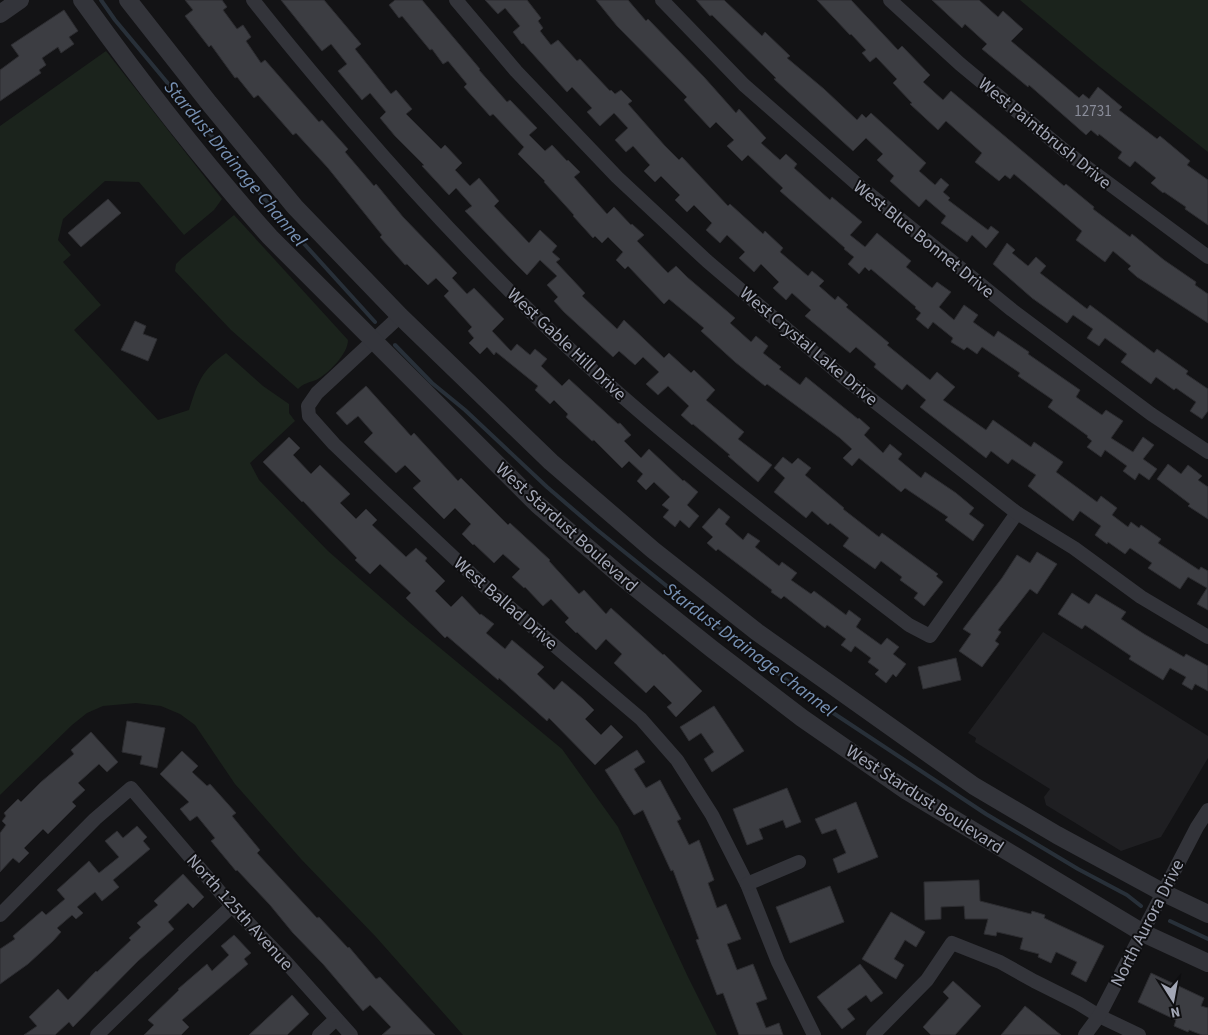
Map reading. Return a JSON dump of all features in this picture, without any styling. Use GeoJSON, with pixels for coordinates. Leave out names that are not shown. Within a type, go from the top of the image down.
{"type":"FeatureCollection","features":[{"type":"Feature","properties":{"kind":"street"},"geometry":{"type":"LineString","coordinates":[[0,14],[20,0]]}},
{"type":"Feature","properties":{"kind":"street","name":"West Stardust Boulevard"},"geometry":{"type":"LineString","coordinates":[[82,0],[134,71],[238,201],[270,237],[538,505],[712,649],[802,718],[907,791],[1062,885],[1145,927],[1208,963]]}},
{"type":"Feature","properties":{"kind":"street"},"geometry":{"type":"LineString","coordinates":[[128,0],[209,103],[295,207],[400,316],[551,462],[653,550],[757,632],[974,786],[1161,897],[1208,914]]}},
{"type":"Feature","properties":{"kind":"street","name":"West Gable Hill Drive"},"geometry":{"type":"LineString","coordinates":[[253,0],[286,42],[395,170],[524,306],[616,391],[681,447],[909,625],[930,636],[1017,513]]}},
{"type":"Feature","properties":{"kind":"street","name":"West Crystal Lake Drive"},"geometry":{"type":"LineString","coordinates":[[456,0],[516,71],[610,170],[707,261],[843,377],[1017,513],[1074,548],[1141,596],[1208,637]]}},
{"type":"Feature","properties":{"kind":"street","name":"West Blue Bonnet Drive"},"geometry":{"type":"LineString","coordinates":[[662,0],[744,85],[857,184],[1012,310],[1151,414],[1208,452]]}},
{"type":"Feature","properties":{"kind":"street","name":"West Paintbrush Drive"},"geometry":{"type":"LineString","coordinates":[[890,0],[960,64],[1066,151],[1208,257]]}},
{"type":"Feature","properties":{"kind":"street","name":"West Ballad Drive"},"geometry":{"type":"LineString","coordinates":[[400,316],[317,393],[308,406],[310,416],[334,444],[481,583],[641,719],[677,760],[712,815],[747,884],[778,962],[814,1035]]}},
{"type":"Feature","properties":{"kind":"street","name":"North 125th Avenue"},"geometry":{"type":"LineString","coordinates":[[0,915],[95,819],[131,788],[232,906],[284,960],[351,1035]]}},
{"type":"Feature","properties":{"kind":"street","name":"North Aurora Drive"},"geometry":{"type":"LineString","coordinates":[[1085,1035],[1099,1016],[1197,827],[1208,810]]}},
{"type":"Feature","properties":{"kind":"street"},"geometry":{"type":"LineString","coordinates":[[747,884],[799,862]]}},
{"type":"Feature","properties":{"kind":"street"},"geometry":{"type":"LineString","coordinates":[[97,1035],[232,906]]}},
{"type":"Feature","properties":{"kind":"street"},"geometry":{"type":"LineString","coordinates":[[873,1035],[927,980],[952,943],[1000,962],[1078,1002],[1099,1016],[1139,1035]]}},
{"type":"Feature","properties":{"kind":"street"},"geometry":{"type":"LineString","coordinates":[[319,1035],[336,1019]]}},
{"type":"Feature","properties":{"kind":"shaded area"},"geometry":{"type":"Polygon","coordinates":[[[1020,0],[1208,0],[1208,152],[1099,66],[1020,0]]]}},
{"type":"Feature","properties":{"kind":"shaded area"},"geometry":{"type":"Polygon","coordinates":[[[106,51],[222,199],[214,210],[184,235],[139,182],[105,181],[63,219],[58,240],[71,255],[63,262],[101,305],[74,330],[158,420],[189,410],[202,378],[211,366],[226,353],[263,386],[289,404],[289,413],[295,421],[250,463],[259,480],[328,551],[410,623],[562,749],[618,827],[717,1035],[463,1035],[376,937],[301,859],[235,784],[195,725],[180,714],[161,706],[136,703],[103,706],[87,713],[72,725],[0,795],[0,126],[106,51]]]}},
{"type":"Feature","properties":{"kind":"shaded area"},"geometry":{"type":"Polygon","coordinates":[[[234,215],[348,340],[345,351],[331,368],[321,377],[304,384],[298,389],[231,330],[175,271],[176,264],[182,258],[234,215]]]}},
{"type":"Feature","properties":{"kind":"shaded area"},"geometry":{"type":"Polygon","coordinates":[[[1043,632],[1208,736],[1208,758],[1161,837],[1121,851],[1046,805],[1044,797],[1050,789],[975,742],[976,738],[968,733],[1043,632]]]}},
{"type":"Feature","properties":{"kind":"building"},"geometry":{"type":"Polygon","coordinates":[[[185,0],[222,0],[227,7],[223,10],[237,29],[243,25],[251,37],[246,41],[261,63],[265,60],[319,122],[322,120],[348,149],[345,152],[374,186],[376,184],[403,217],[457,273],[452,278],[467,294],[474,288],[504,319],[492,331],[511,351],[517,344],[530,355],[535,349],[547,359],[541,366],[562,386],[569,379],[618,424],[620,423],[631,435],[624,441],[641,458],[649,449],[683,481],[698,492],[687,505],[699,516],[689,528],[680,520],[675,527],[663,517],[669,510],[662,505],[670,497],[654,482],[646,490],[637,481],[643,474],[629,461],[622,468],[594,440],[592,441],[566,417],[568,414],[554,400],[550,404],[535,390],[538,386],[496,352],[494,355],[487,347],[480,354],[469,343],[474,338],[468,331],[472,327],[444,296],[449,291],[436,278],[428,285],[407,264],[405,265],[380,237],[382,235],[328,168],[296,133],[293,135],[258,95],[254,98],[237,77],[235,78],[211,45],[209,47],[185,16],[193,10],[185,0]]]}},
{"type":"Feature","properties":{"kind":"building"},"geometry":{"type":"Polygon","coordinates":[[[281,0],[324,0],[361,44],[355,49],[391,94],[396,90],[412,109],[406,114],[441,149],[445,145],[462,163],[455,170],[470,186],[479,178],[499,201],[494,206],[529,243],[540,230],[557,246],[552,252],[560,259],[556,262],[585,293],[582,296],[617,329],[624,320],[664,358],[669,353],[691,373],[694,370],[715,390],[706,400],[744,432],[738,439],[772,465],[758,482],[728,456],[730,455],[681,415],[689,406],[668,386],[658,395],[646,384],[659,372],[643,357],[635,365],[619,351],[613,357],[564,312],[554,301],[558,297],[547,285],[557,276],[540,260],[527,275],[512,260],[465,211],[472,206],[456,188],[449,195],[422,166],[424,165],[395,136],[380,118],[386,112],[370,93],[362,100],[338,71],[347,64],[331,44],[322,51],[281,0]]]}},
{"type":"Feature","properties":{"kind":"building"},"geometry":{"type":"Polygon","coordinates":[[[395,0],[422,0],[507,102],[510,100],[537,128],[529,135],[545,151],[552,145],[580,172],[574,177],[607,214],[614,207],[631,225],[644,235],[637,241],[668,273],[676,266],[735,318],[730,323],[751,342],[756,336],[768,346],[763,353],[781,367],[779,369],[800,385],[806,377],[859,418],[870,428],[864,435],[883,453],[890,444],[902,454],[898,459],[921,478],[925,472],[974,508],[969,514],[984,525],[973,541],[945,520],[948,517],[905,488],[901,492],[859,458],[852,466],[843,458],[852,449],[840,438],[767,384],[765,386],[701,331],[704,328],[669,299],[664,304],[628,266],[625,269],[616,260],[623,252],[608,237],[602,243],[595,236],[593,238],[573,216],[545,181],[518,154],[524,147],[493,114],[490,116],[464,87],[467,84],[448,61],[443,64],[402,16],[399,18],[389,5],[395,0]]]}},
{"type":"Feature","properties":{"kind":"building"},"geometry":{"type":"Polygon","coordinates":[[[485,0],[527,0],[541,18],[538,21],[543,28],[540,31],[551,45],[558,40],[577,61],[580,59],[610,91],[615,94],[621,90],[632,101],[628,104],[665,146],[679,160],[682,157],[728,206],[730,204],[763,234],[765,231],[783,248],[780,252],[808,276],[812,271],[824,281],[819,286],[835,300],[838,296],[848,305],[846,307],[889,343],[887,345],[930,380],[937,372],[955,387],[943,400],[986,430],[993,420],[1031,447],[1034,442],[1063,462],[1056,472],[1097,502],[1101,496],[1117,508],[1112,515],[1128,527],[1131,522],[1139,528],[1141,525],[1161,539],[1158,543],[1199,570],[1201,567],[1208,571],[1208,610],[1197,604],[1207,588],[1188,577],[1180,589],[1148,568],[1152,563],[1130,548],[1125,554],[1095,535],[1101,526],[1080,511],[1073,521],[1028,486],[1036,475],[1012,459],[1008,464],[991,451],[986,458],[920,407],[926,400],[907,384],[902,390],[874,367],[876,364],[856,347],[850,353],[805,316],[811,310],[792,293],[786,300],[773,288],[779,282],[761,264],[754,272],[739,258],[745,252],[727,235],[720,243],[706,230],[712,223],[694,205],[687,212],[675,200],[680,195],[661,176],[655,182],[644,171],[650,165],[633,146],[626,152],[615,140],[628,128],[614,113],[600,126],[587,112],[592,108],[572,87],[567,92],[522,44],[513,32],[520,26],[505,8],[498,14],[485,0]]]}},
{"type":"Feature","properties":{"kind":"building"},"geometry":{"type":"Polygon","coordinates":[[[596,0],[628,0],[646,21],[648,19],[704,77],[736,113],[739,109],[766,138],[761,143],[780,160],[786,154],[797,164],[794,168],[830,200],[832,197],[862,222],[850,235],[865,247],[877,233],[911,261],[906,267],[932,288],[937,282],[951,292],[939,307],[954,320],[964,305],[978,315],[973,322],[994,337],[998,331],[1029,352],[1028,354],[1080,390],[1076,397],[1102,415],[1106,410],[1123,421],[1111,438],[1133,452],[1143,437],[1154,445],[1143,459],[1157,469],[1149,480],[1139,473],[1135,480],[1123,471],[1127,466],[1105,450],[1101,457],[1087,447],[1092,441],[1088,436],[1048,407],[1053,400],[1018,376],[1020,373],[982,347],[977,354],[967,347],[964,350],[951,342],[953,338],[933,322],[928,329],[916,319],[921,313],[916,307],[871,269],[869,271],[865,267],[859,274],[848,264],[854,257],[780,191],[783,188],[748,155],[742,161],[727,146],[734,140],[716,122],[710,128],[684,100],[687,97],[617,26],[596,0]]]}},
{"type":"Feature","properties":{"kind":"building"},"geometry":{"type":"Polygon","coordinates":[[[696,0],[724,0],[762,36],[765,32],[790,56],[787,58],[857,120],[862,114],[866,118],[871,113],[926,163],[919,171],[935,185],[941,178],[949,185],[943,192],[950,198],[948,200],[988,230],[991,226],[999,232],[986,248],[972,235],[967,242],[941,223],[946,216],[926,199],[919,207],[890,181],[894,176],[877,160],[883,154],[866,138],[853,151],[774,79],[776,78],[712,15],[710,16],[696,0]]]}},
{"type":"Feature","properties":{"kind":"building"},"geometry":{"type":"Polygon","coordinates":[[[817,0],[851,0],[898,50],[902,46],[930,75],[923,82],[943,100],[951,91],[1064,186],[1066,184],[1094,207],[1093,209],[1130,237],[1132,234],[1164,260],[1196,282],[1195,285],[1208,294],[1208,323],[1137,277],[1128,269],[1131,266],[1113,251],[1105,262],[1076,240],[1082,231],[1014,174],[1010,179],[1005,175],[999,181],[975,162],[982,153],[946,121],[938,130],[910,104],[912,103],[893,83],[897,79],[876,57],[870,62],[862,53],[866,50],[817,0]]]}},
{"type":"Feature","properties":{"kind":"building"},"geometry":{"type":"Polygon","coordinates":[[[932,0],[979,0],[998,17],[1003,11],[1023,29],[1011,41],[1079,98],[1083,94],[1089,99],[1098,87],[1122,107],[1119,110],[1157,139],[1160,136],[1190,161],[1187,165],[1208,180],[1208,225],[1151,183],[1156,178],[1135,161],[1130,167],[1118,158],[1122,152],[1099,134],[1098,136],[1091,130],[1086,135],[1029,85],[1028,87],[982,49],[987,44],[965,24],[962,28],[932,0]]]}},
{"type":"Feature","properties":{"kind":"building"},"geometry":{"type":"Polygon","coordinates":[[[64,10],[78,31],[69,37],[74,44],[61,53],[58,47],[42,58],[46,65],[39,70],[41,73],[0,101],[0,70],[19,56],[11,45],[64,10]]]}},
{"type":"Feature","properties":{"kind":"building"},"geometry":{"type":"Polygon","coordinates":[[[108,199],[121,213],[81,247],[68,233],[108,199]]]}},
{"type":"Feature","properties":{"kind":"building"},"geometry":{"type":"Polygon","coordinates":[[[1007,243],[1015,250],[1012,253],[1028,266],[1036,257],[1046,266],[1040,273],[1087,309],[1090,305],[1154,353],[1157,349],[1188,371],[1186,374],[1208,389],[1208,411],[1202,419],[1190,411],[1196,402],[1156,377],[1151,384],[1121,362],[1127,354],[1105,338],[1099,346],[1087,338],[1093,329],[1073,315],[1067,323],[1032,298],[993,264],[1007,243]]]}},
{"type":"Feature","properties":{"kind":"building"},"geometry":{"type":"Polygon","coordinates":[[[135,321],[146,326],[143,334],[157,339],[148,361],[121,350],[135,321]]]}},
{"type":"Feature","properties":{"kind":"building"},"geometry":{"type":"Polygon","coordinates":[[[366,386],[411,436],[414,433],[458,481],[461,478],[508,525],[510,523],[550,560],[579,594],[584,590],[606,614],[611,608],[664,654],[702,691],[676,717],[667,707],[672,703],[654,685],[646,693],[614,663],[622,654],[606,639],[596,650],[565,622],[569,618],[551,599],[543,606],[525,587],[512,577],[520,569],[503,554],[494,563],[473,545],[462,534],[471,524],[455,508],[444,519],[413,488],[421,481],[405,465],[396,473],[364,442],[373,433],[358,416],[347,425],[336,413],[366,386]]]}},
{"type":"Feature","properties":{"kind":"building"},"geometry":{"type":"Polygon","coordinates":[[[289,437],[300,448],[293,455],[311,474],[320,465],[350,494],[340,503],[356,519],[366,509],[377,520],[372,525],[406,557],[416,548],[427,558],[425,561],[445,581],[435,591],[451,607],[462,596],[480,615],[494,624],[486,633],[505,649],[512,640],[544,667],[537,674],[554,690],[562,681],[594,710],[585,719],[601,735],[611,725],[623,737],[595,765],[549,718],[547,721],[499,678],[498,680],[447,636],[445,638],[406,598],[411,593],[380,564],[370,574],[355,560],[357,558],[303,501],[263,462],[289,437]]]}},
{"type":"Feature","properties":{"kind":"building"},"geometry":{"type":"Polygon","coordinates":[[[783,457],[792,464],[798,458],[811,468],[805,475],[843,509],[879,537],[882,533],[938,574],[936,576],[943,582],[924,606],[914,598],[918,593],[900,580],[902,577],[881,561],[875,569],[843,546],[849,538],[830,523],[828,525],[812,511],[806,518],[774,492],[785,478],[774,468],[783,457]]]}},
{"type":"Feature","properties":{"kind":"building"},"geometry":{"type":"Polygon","coordinates":[[[1168,464],[1181,474],[1188,465],[1202,476],[1198,480],[1208,487],[1208,519],[1188,506],[1190,504],[1157,479],[1168,464]]]}},
{"type":"Feature","properties":{"kind":"building"},"geometry":{"type":"Polygon","coordinates":[[[719,508],[730,517],[725,524],[743,540],[748,533],[760,541],[755,547],[779,566],[782,562],[797,573],[791,580],[811,594],[814,591],[846,615],[849,610],[861,619],[856,627],[881,645],[887,638],[899,647],[893,654],[906,664],[896,677],[893,674],[886,683],[875,674],[879,670],[868,662],[871,658],[855,646],[851,652],[841,645],[846,639],[827,625],[825,628],[784,596],[781,599],[718,549],[716,551],[707,543],[713,537],[702,527],[719,508]]]}},
{"type":"Feature","properties":{"kind":"building"},"geometry":{"type":"Polygon","coordinates":[[[1037,552],[1057,564],[1037,594],[1030,589],[998,630],[1001,632],[995,641],[999,644],[982,667],[959,651],[971,634],[963,629],[1017,555],[1030,563],[1037,552]]]}},
{"type":"Feature","properties":{"kind":"building"},"geometry":{"type":"Polygon","coordinates":[[[1072,593],[1089,604],[1096,594],[1126,612],[1121,619],[1144,634],[1184,657],[1186,654],[1208,666],[1208,691],[1195,684],[1192,690],[1182,684],[1186,677],[1170,668],[1163,680],[1129,659],[1131,656],[1085,625],[1082,629],[1058,614],[1072,593]]]}},
{"type":"Feature","properties":{"kind":"building"},"geometry":{"type":"Polygon","coordinates":[[[956,658],[961,680],[923,689],[918,667],[956,658]]]}},
{"type":"Feature","properties":{"kind":"building"},"geometry":{"type":"Polygon","coordinates":[[[714,706],[744,751],[712,772],[704,759],[714,752],[701,733],[689,741],[680,727],[714,706]]]}},
{"type":"Feature","properties":{"kind":"building"},"geometry":{"type":"Polygon","coordinates":[[[127,721],[165,728],[157,768],[140,764],[142,756],[122,752],[127,721]]]}},
{"type":"Feature","properties":{"kind":"building"},"geometry":{"type":"Polygon","coordinates":[[[91,732],[118,762],[107,772],[99,764],[78,783],[85,790],[72,802],[76,806],[48,834],[43,829],[24,848],[29,853],[19,863],[13,858],[0,872],[0,833],[6,825],[2,821],[6,816],[4,813],[18,799],[21,802],[74,754],[71,750],[91,732]]]}},
{"type":"Feature","properties":{"kind":"building"},"geometry":{"type":"Polygon","coordinates":[[[637,750],[645,762],[634,769],[646,788],[660,780],[681,819],[677,821],[689,845],[699,840],[714,880],[708,883],[717,908],[726,904],[741,939],[727,944],[737,970],[753,964],[767,999],[756,1003],[766,1028],[779,1023],[783,1035],[739,1035],[723,993],[717,995],[696,940],[699,939],[673,870],[671,871],[643,810],[634,815],[605,770],[637,750]]]}},
{"type":"Feature","properties":{"kind":"building"},"geometry":{"type":"Polygon","coordinates":[[[182,751],[198,766],[192,772],[207,786],[210,784],[236,813],[232,816],[260,850],[257,853],[317,918],[319,917],[349,947],[376,979],[380,977],[435,1035],[382,1035],[391,1027],[370,1005],[363,1011],[270,905],[236,871],[211,841],[215,838],[197,816],[190,821],[180,809],[189,802],[160,774],[182,751]]]}},
{"type":"Feature","properties":{"kind":"building"},"geometry":{"type":"Polygon","coordinates":[[[787,788],[801,822],[786,828],[783,820],[759,829],[763,839],[747,845],[733,809],[787,788]]]}},
{"type":"Feature","properties":{"kind":"building"},"geometry":{"type":"Polygon","coordinates":[[[856,802],[878,857],[838,873],[833,859],[846,853],[836,829],[822,834],[815,819],[856,802]]]}},
{"type":"Feature","properties":{"kind":"building"},"geometry":{"type":"Polygon","coordinates":[[[137,826],[147,837],[143,841],[150,849],[113,880],[119,887],[102,901],[95,892],[77,907],[83,913],[76,919],[72,915],[57,928],[61,932],[53,941],[28,964],[0,984],[0,949],[15,939],[13,936],[42,911],[46,915],[65,899],[57,890],[89,861],[99,873],[119,857],[105,841],[117,831],[123,838],[137,826]]]}},
{"type":"Feature","properties":{"kind":"building"},"geometry":{"type":"Polygon","coordinates":[[[183,874],[204,897],[193,908],[188,903],[168,922],[174,929],[138,961],[73,1027],[69,1022],[55,1035],[24,1035],[37,1026],[29,1017],[58,989],[68,1000],[96,971],[131,940],[129,938],[141,927],[137,923],[158,905],[154,901],[183,874]]]}},
{"type":"Feature","properties":{"kind":"building"},"geometry":{"type":"Polygon","coordinates":[[[979,880],[980,901],[1031,914],[1032,911],[1045,915],[1044,918],[1104,946],[1086,982],[1071,974],[1077,962],[1056,952],[1051,963],[1038,957],[1039,954],[1020,949],[1023,938],[997,932],[996,936],[984,934],[988,919],[965,919],[964,906],[941,907],[941,919],[925,920],[924,882],[979,880]]]}},
{"type":"Feature","properties":{"kind":"building"},"geometry":{"type":"Polygon","coordinates":[[[830,886],[844,922],[790,943],[776,907],[830,886]]]}},
{"type":"Feature","properties":{"kind":"building"},"geometry":{"type":"Polygon","coordinates":[[[891,912],[925,932],[916,947],[905,940],[894,959],[904,965],[896,979],[862,959],[891,912]]]}},
{"type":"Feature","properties":{"kind":"building"},"geometry":{"type":"Polygon","coordinates":[[[234,935],[251,953],[244,959],[248,964],[182,1020],[189,1027],[181,1035],[144,1035],[154,1025],[148,1020],[178,989],[207,964],[212,971],[229,955],[221,946],[234,935]]]}},
{"type":"Feature","properties":{"kind":"building"},"geometry":{"type":"Polygon","coordinates":[[[860,964],[883,993],[871,1002],[866,995],[847,1009],[855,1019],[842,1029],[817,997],[860,964]]]}},
{"type":"Feature","properties":{"kind":"building"},"geometry":{"type":"Polygon","coordinates":[[[1151,973],[1204,998],[1201,1006],[1208,1008],[1208,1035],[1202,1035],[1189,1030],[1188,1032],[1174,1026],[1176,1020],[1138,1002],[1151,973]]]}},
{"type":"Feature","properties":{"kind":"building"},"geometry":{"type":"Polygon","coordinates":[[[953,981],[981,1006],[955,1035],[931,1035],[923,1027],[949,998],[943,992],[953,981]]]}},
{"type":"Feature","properties":{"kind":"building"},"geometry":{"type":"Polygon","coordinates":[[[292,995],[309,1014],[287,1035],[249,1035],[292,995]]]}},
{"type":"Feature","properties":{"kind":"building"},"geometry":{"type":"Polygon","coordinates":[[[1025,1006],[1061,1035],[1001,1035],[1025,1006]]]}},
{"type":"Feature","properties":{"kind":"waterway","name":"Stardust Drainage Channel"},"geometry":{"type":"LineString","coordinates":[[101,0],[115,20],[277,214],[375,322]]}},
{"type":"Feature","properties":{"kind":"waterway","name":"Stardust Drainage Channel"},"geometry":{"type":"LineString","coordinates":[[395,345],[432,383],[465,410],[547,487],[596,529],[806,695],[986,814],[1078,869],[1127,895],[1141,906]]}},
{"type":"Feature","properties":{"kind":"waterway","name":"Stardust Drainage Channel"},"geometry":{"type":"LineString","coordinates":[[1170,921],[1208,939]]}}]}
